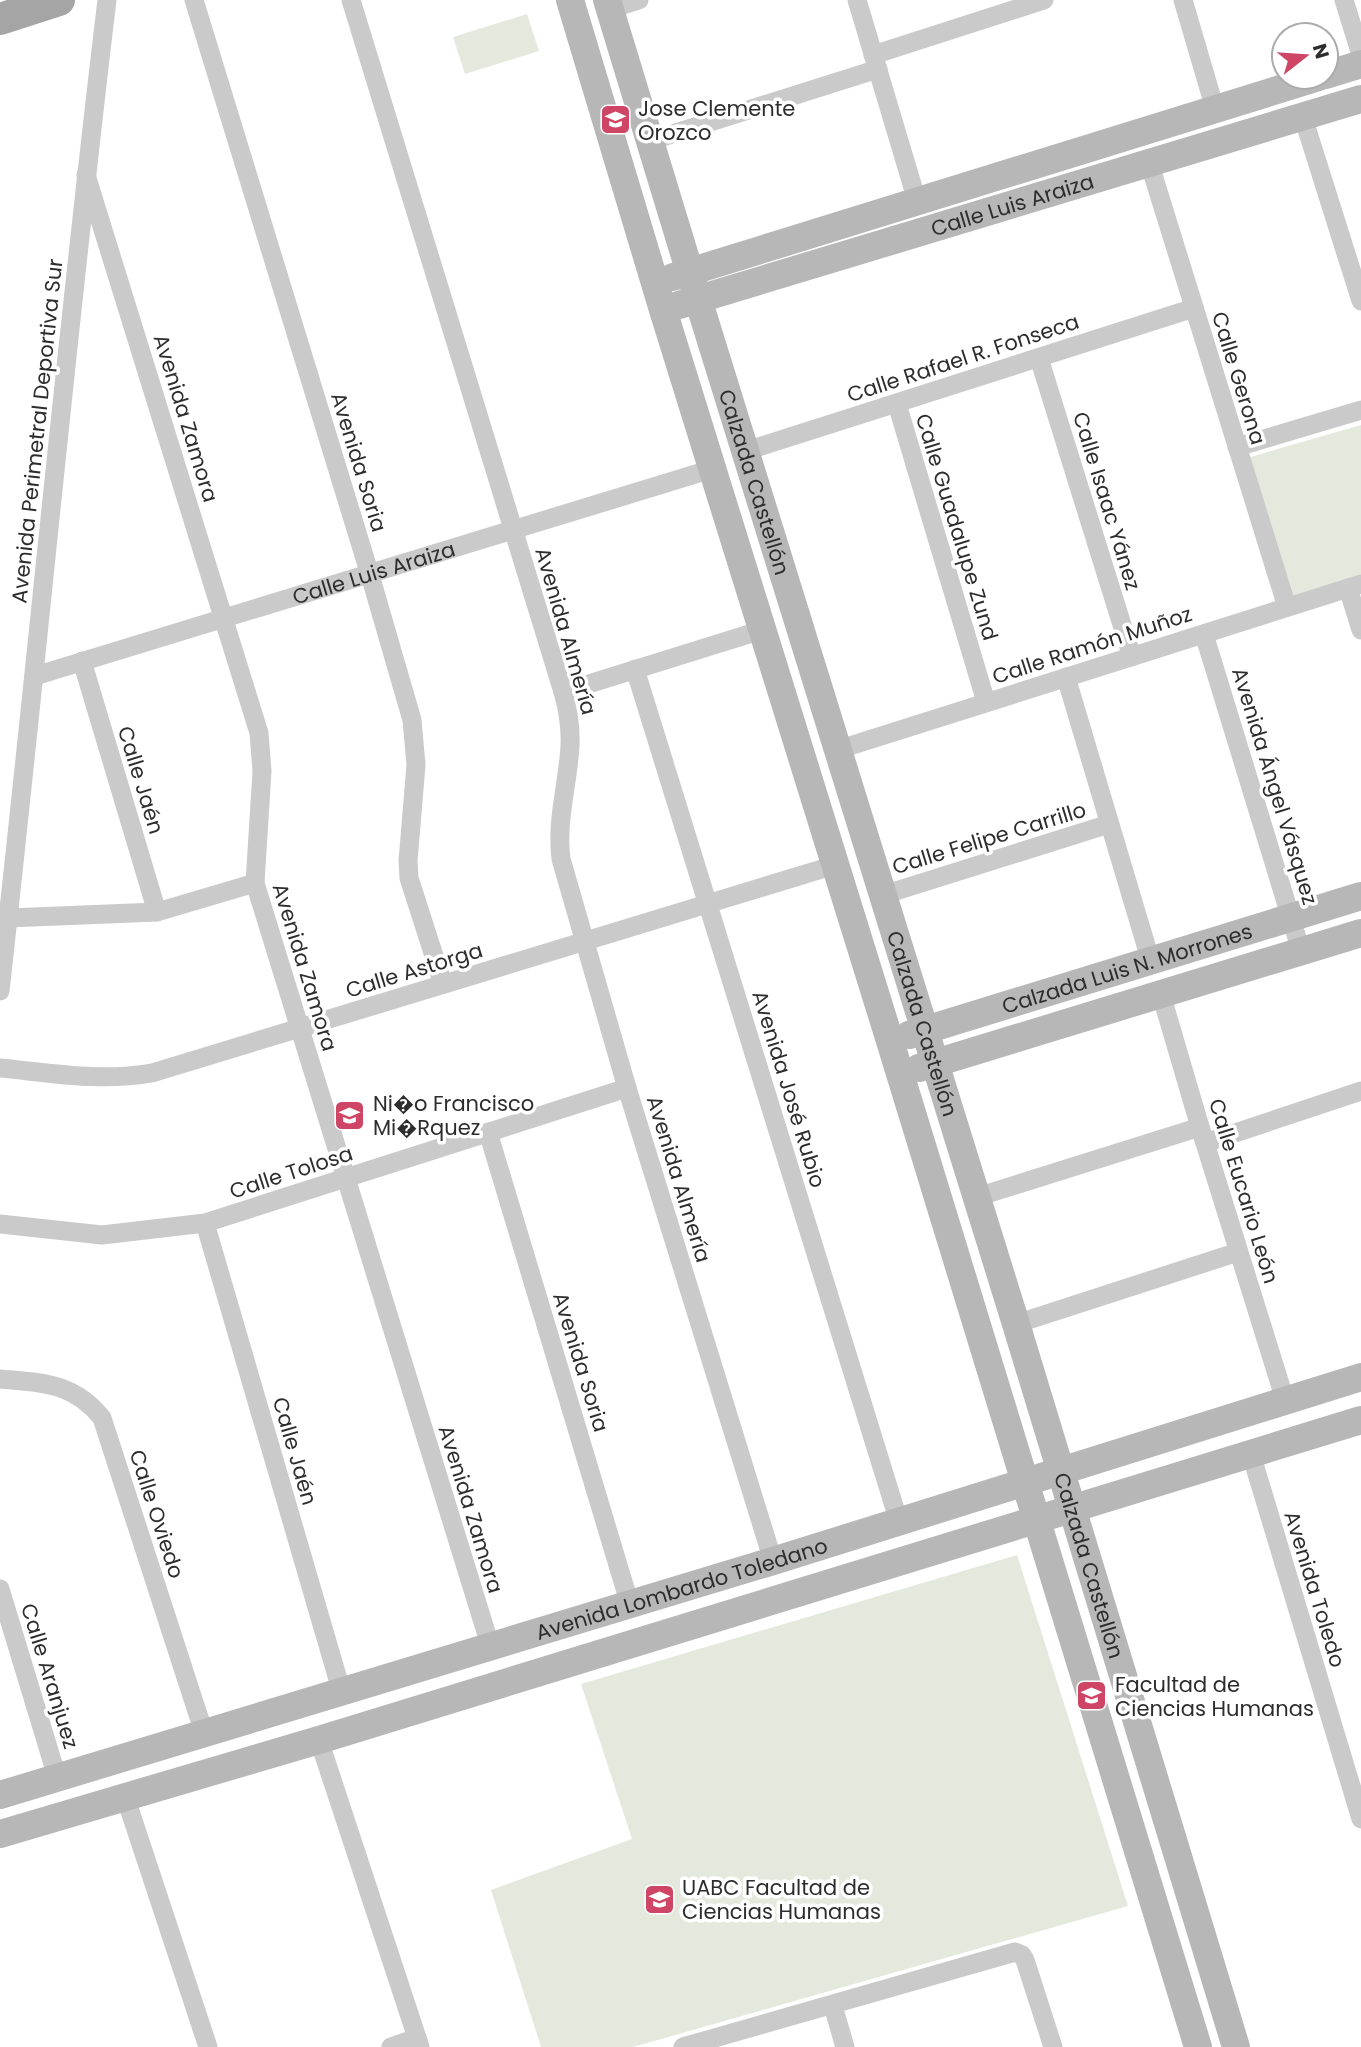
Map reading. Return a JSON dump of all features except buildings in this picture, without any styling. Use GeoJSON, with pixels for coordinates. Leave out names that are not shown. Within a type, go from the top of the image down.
{"type":"FeatureCollection","features":[{"type":"Feature","properties":{"kind":"main road"},"geometry":{"type":"LineString","coordinates":[[0,19],[59,0]]}},
{"type":"Feature","properties":{"kind":"main road","name":"Calzada Castellón"},"geometry":{"type":"LineString","coordinates":[[570,0],[1198,2047]]}},
{"type":"Feature","properties":{"kind":"main road","name":"Calzada Castellón"},"geometry":{"type":"LineString","coordinates":[[608,5],[977,1197],[1236,2047]]}},
{"type":"Feature","properties":{"kind":"main road"},"geometry":{"type":"LineString","coordinates":[[1340,71],[1361,64]]}},
{"type":"Feature","properties":{"kind":"main road","name":"Calle Luis Araiza"},"geometry":{"type":"LineString","coordinates":[[655,282],[1274,91]]}},
{"type":"Feature","properties":{"kind":"main road","name":"Calle Luis Araiza"},"geometry":{"type":"LineString","coordinates":[[663,310],[1361,99]]}},
{"type":"Feature","properties":{"kind":"main road"},"geometry":{"type":"LineString","coordinates":[[992,177],[1001,206]]}},
{"type":"Feature","properties":{"kind":"main road","name":"Calzada Luis N. Morrones"},"geometry":{"type":"LineString","coordinates":[[890,1041],[1361,896]]}},
{"type":"Feature","properties":{"kind":"main road","name":"Calzada Luis N. Morrones"},"geometry":{"type":"LineString","coordinates":[[901,1074],[1361,933]]}},
{"type":"Feature","properties":{"kind":"main road","name":"Avenida Lombardo Toledano"},"geometry":{"type":"LineString","coordinates":[[0,1795],[774,1561],[1060,1469],[1361,1377]]}},
{"type":"Feature","properties":{"kind":"main road","name":"Avenida Lombardo Toledano"},"geometry":{"type":"LineString","coordinates":[[0,1833],[319,1740],[1361,1420]]}},
{"type":"Feature","properties":{"kind":"main road"},"geometry":{"type":"LineString","coordinates":[[686,1627],[685,1613],[692,1599],[750,1577],[769,1567],[774,1561]]}},
{"type":"Feature","properties":{"kind":"main road"},"geometry":{"type":"LineString","coordinates":[[526,1676],[551,1657],[616,1631],[627,1620],[630,1605]]}},
{"type":"Feature","properties":{"kind":"main road"},"geometry":{"type":"LineString","coordinates":[[319,1740],[317,1720],[326,1709],[387,1686],[409,1672]]}},
{"type":"Feature","properties":{"kind":"street","name":"Avenida Perimetral Deportiva Sur"},"geometry":{"type":"LineString","coordinates":[[0,991],[107,0]]}},
{"type":"Feature","properties":{"kind":"street","name":"Avenida Soria"},"geometry":{"type":"LineString","coordinates":[[194,0],[370,575],[413,728],[416,765],[409,878],[443,984]]}},
{"type":"Feature","properties":{"kind":"street","name":"Avenida Almería"},"geometry":{"type":"LineString","coordinates":[[351,0],[563,692],[570,728],[570,746],[559,845],[583,942],[774,1561]]}},
{"type":"Feature","properties":{"kind":"street"},"geometry":{"type":"LineString","coordinates":[[608,5],[639,0]]}},
{"type":"Feature","properties":{"kind":"street"},"geometry":{"type":"LineString","coordinates":[[857,0],[917,201]]}},
{"type":"Feature","properties":{"kind":"street"},"geometry":{"type":"LineString","coordinates":[[650,141],[875,62],[1022,3],[1044,0]]}},
{"type":"Feature","properties":{"kind":"street"},"geometry":{"type":"LineString","coordinates":[[1182,0],[1215,109]]}},
{"type":"Feature","properties":{"kind":"street"},"geometry":{"type":"LineString","coordinates":[[1344,0],[1361,55]]}},
{"type":"Feature","properties":{"kind":"street"},"geometry":{"type":"LineString","coordinates":[[1303,117],[1361,301]]}},
{"type":"Feature","properties":{"kind":"street","name":"Calle Gerona"},"geometry":{"type":"LineString","coordinates":[[1149,162],[1287,607]]}},
{"type":"Feature","properties":{"kind":"street","name":"Avenida Zamora"},"geometry":{"type":"LineString","coordinates":[[86,175],[225,618],[258,733],[262,754],[255,883],[490,1645]]}},
{"type":"Feature","properties":{"kind":"street","name":"Calle Rafael R. Fonseca"},"geometry":{"type":"LineString","coordinates":[[746,451],[1194,308]]}},
{"type":"Feature","properties":{"kind":"street","name":"Calle Isaac Yánez"},"geometry":{"type":"LineString","coordinates":[[1039,358],[1132,657]]}},
{"type":"Feature","properties":{"kind":"street","name":"Calle Guadalupe Zund"},"geometry":{"type":"LineString","coordinates":[[897,404],[986,702]]}},
{"type":"Feature","properties":{"kind":"street"},"geometry":{"type":"LineString","coordinates":[[1237,447],[1361,410]]}},
{"type":"Feature","properties":{"kind":"street","name":"Calle Luis Araiza"},"geometry":{"type":"LineString","coordinates":[[35,676],[712,470]]}},
{"type":"Feature","properties":{"kind":"street"},"geometry":{"type":"LineString","coordinates":[[1354,586],[1361,629]]}},
{"type":"Feature","properties":{"kind":"street","name":"Calle Ramón Muñoz"},"geometry":{"type":"LineString","coordinates":[[837,750],[1354,586]]}},
{"type":"Feature","properties":{"kind":"street"},"geometry":{"type":"LineString","coordinates":[[563,692],[762,630]]}},
{"type":"Feature","properties":{"kind":"street","name":"Avenida Ángel Vásquez"},"geometry":{"type":"LineString","coordinates":[[1204,634],[1301,951]]}},
{"type":"Feature","properties":{"kind":"street","name":"Calle Jaén"},"geometry":{"type":"LineString","coordinates":[[82,661],[157,912]]}},
{"type":"Feature","properties":{"kind":"street","name":"Avenida José Rubio"},"geometry":{"type":"LineString","coordinates":[[635,669],[900,1522]]}},
{"type":"Feature","properties":{"kind":"street"},"geometry":{"type":"LineString","coordinates":[[1066,677],[1151,962]]}},
{"type":"Feature","properties":{"kind":"street","name":"Calle Felipe Carrillo"},"geometry":{"type":"LineString","coordinates":[[883,895],[1109,824]]}},
{"type":"Feature","properties":{"kind":"street","name":"Calle Astorga"},"geometry":{"type":"LineString","coordinates":[[0,1068],[97,1078],[121,1078],[152,1073],[708,906],[835,865]]}},
{"type":"Feature","properties":{"kind":"street"},"geometry":{"type":"LineString","coordinates":[[8,918],[157,912],[255,883]]}},
{"type":"Feature","properties":{"kind":"street","name":"Calle Eucario León"},"geometry":{"type":"LineString","coordinates":[[1161,994],[1285,1400]]}},
{"type":"Feature","properties":{"kind":"street","name":"Calle Tolosa"},"geometry":{"type":"LineString","coordinates":[[0,1224],[102,1235],[205,1223],[627,1088]]}},
{"type":"Feature","properties":{"kind":"street"},"geometry":{"type":"LineString","coordinates":[[977,1197],[1202,1135],[1359,1097]]}},
{"type":"Feature","properties":{"kind":"street","name":"Avenida Soria"},"geometry":{"type":"LineString","coordinates":[[488,1132],[630,1605]]}},
{"type":"Feature","properties":{"kind":"street","name":"Calle Jaén"},"geometry":{"type":"LineString","coordinates":[[205,1223],[342,1693]]}},
{"type":"Feature","properties":{"kind":"street"},"geometry":{"type":"LineString","coordinates":[[1016,1324],[1238,1252]]}},
{"type":"Feature","properties":{"kind":"street","name":"Calle Oviedo"},"geometry":{"type":"LineString","coordinates":[[0,1379],[46,1383],[65,1388],[93,1406],[102,1418],[204,1734]]}},
{"type":"Feature","properties":{"kind":"street","name":"Avenida Toledo"},"geometry":{"type":"LineString","coordinates":[[1251,1454],[1361,1819]]}},
{"type":"Feature","properties":{"kind":"street","name":"Calle Aranjuez"},"geometry":{"type":"LineString","coordinates":[[0,1589],[57,1777]]}},
{"type":"Feature","properties":{"kind":"street"},"geometry":{"type":"LineString","coordinates":[[319,1740],[419,2043],[391,2047]]}},
{"type":"Feature","properties":{"kind":"street"},"geometry":{"type":"LineString","coordinates":[[125,1796],[208,2047]]}},
{"type":"Feature","properties":{"kind":"street"},"geometry":{"type":"LineString","coordinates":[[683,2047],[833,2006],[1010,1952],[1019,1953],[1025,1960],[1053,2047]]}},
{"type":"Feature","properties":{"kind":"street"},"geometry":{"type":"LineString","coordinates":[[833,2006],[845,2047]]}},
{"type":"Feature","properties":{"kind":"shaded area"},"geometry":{"type":"Polygon","coordinates":[[[527,14],[539,51],[465,74],[453,37],[527,14]]]}},
{"type":"Feature","properties":{"kind":"shaded area"},"geometry":{"type":"Polygon","coordinates":[[[1361,425],[1361,583],[1294,604],[1247,458],[1361,425]]]}},
{"type":"Feature","properties":{"kind":"shaded area"},"geometry":{"type":"Polygon","coordinates":[[[1017,1555],[1128,1906],[633,2047],[541,2047],[491,1890],[632,1839],[581,1684],[1017,1555]]]}},
{"type":"Feature","properties":{"kind":"place","name":"Jose Clemente Orozco"},"geometry":{"type":"Point","coordinates":[615,120]}},
{"type":"Feature","properties":{"kind":"place","name":"Ni�o Francisco Mi�Rquez"},"geometry":{"type":"Point","coordinates":[350,1115]}},
{"type":"Feature","properties":{"kind":"place","name":"Facultad de Ciencias Humanas"},"geometry":{"type":"Point","coordinates":[1092,1696]}},
{"type":"Feature","properties":{"kind":"place","name":"UABC Facultad de Ciencias Humanas"},"geometry":{"type":"Point","coordinates":[659,1899]}}]}
